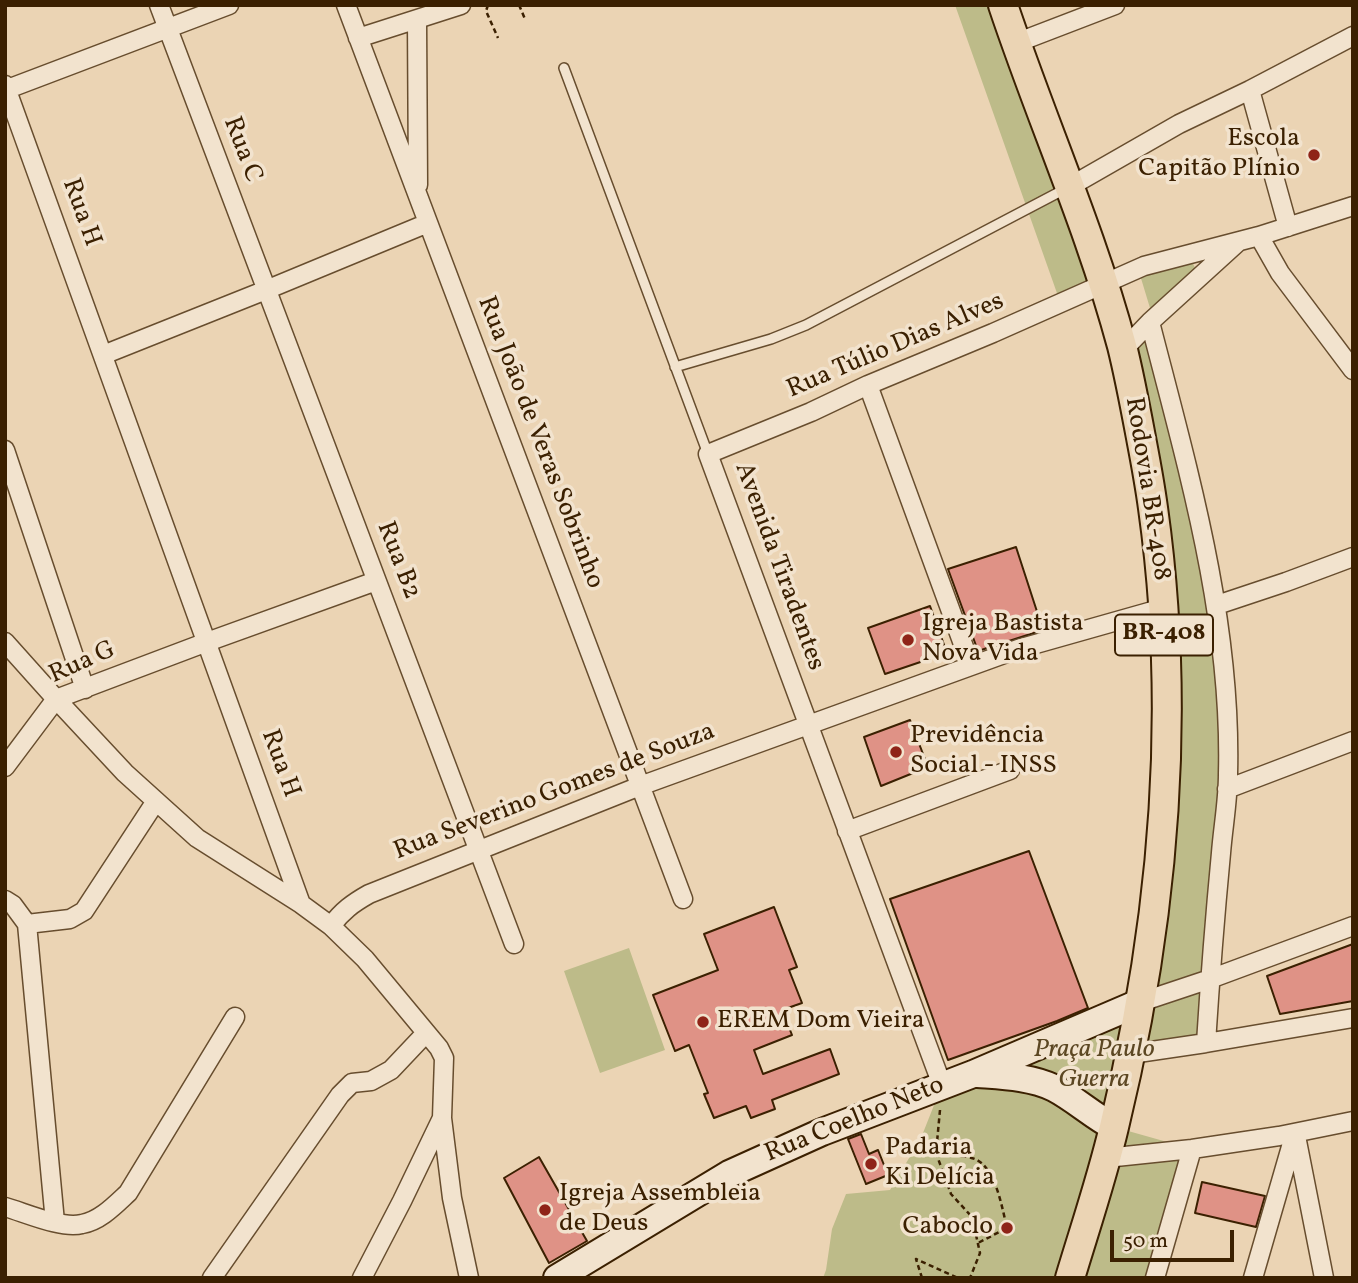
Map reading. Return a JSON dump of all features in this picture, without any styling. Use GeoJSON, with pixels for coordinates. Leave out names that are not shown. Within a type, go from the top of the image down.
{"type":"FeatureCollection","features":[{"type":"Feature","properties":{"kind":"main road","name":"Rodovia BR-408"},"geometry":{"type":"LineString","coordinates":[[1003,5],[1069,187],[1123,350],[1153,506],[1163,608],[1167,704],[1164,806],[1152,932],[1131,1054],[1114,1127],[1070,1278]]}},
{"type":"Feature","properties":{"kind":"street"},"geometry":{"type":"LineString","coordinates":[[159,5],[167,28]]}},
{"type":"Feature","properties":{"kind":"street"},"geometry":{"type":"LineString","coordinates":[[6,88],[229,5]]}},
{"type":"Feature","properties":{"kind":"street","name":"Rua João de Veras Sobrinho"},"geometry":{"type":"LineString","coordinates":[[346,5],[683,899]]}},
{"type":"Feature","properties":{"kind":"street"},"geometry":{"type":"LineString","coordinates":[[358,38],[461,5]]}},
{"type":"Feature","properties":{"kind":"street"},"geometry":{"type":"LineString","coordinates":[[1016,43],[1115,5]]}},
{"type":"Feature","properties":{"kind":"street"},"geometry":{"type":"LineString","coordinates":[[417,20],[418,197]]}},
{"type":"Feature","properties":{"kind":"street","name":"Rua C"},"geometry":{"type":"LineString","coordinates":[[167,28],[266,290]]}},
{"type":"Feature","properties":{"kind":"street"},"geometry":{"type":"LineString","coordinates":[[1069,187],[1179,124],[1353,36]]}},
{"type":"Feature","properties":{"kind":"street","name":"Rua H"},"geometry":{"type":"LineString","coordinates":[[6,88],[103,355]]}},
{"type":"Feature","properties":{"kind":"street"},"geometry":{"type":"LineString","coordinates":[[1250,90],[1288,227]]}},
{"type":"Feature","properties":{"kind":"street","name":"Rua Túlio Dias Alves"},"geometry":{"type":"LineString","coordinates":[[708,454],[811,412],[1144,266],[1259,236],[1353,206]]}},
{"type":"Feature","properties":{"kind":"street"},"geometry":{"type":"LineString","coordinates":[[206,642],[103,355],[428,223]]}},
{"type":"Feature","properties":{"kind":"street"},"geometry":{"type":"LineString","coordinates":[[1259,236],[1280,273],[1353,370]]}},
{"type":"Feature","properties":{"kind":"street"},"geometry":{"type":"LineString","coordinates":[[1123,350],[1240,240]]}},
{"type":"Feature","properties":{"kind":"street","name":"Rua B2"},"geometry":{"type":"LineString","coordinates":[[266,290],[514,944]]}},
{"type":"Feature","properties":{"kind":"street"},"geometry":{"type":"LineString","coordinates":[[1150,322],[1188,470],[1221,629],[1228,774],[1206,1043]]}},
{"type":"Feature","properties":{"kind":"street"},"geometry":{"type":"LineString","coordinates":[[868,385],[971,666]]}},
{"type":"Feature","properties":{"kind":"street"},"geometry":{"type":"LineString","coordinates":[[5,450],[85,689]]}},
{"type":"Feature","properties":{"kind":"street","name":"Avenida Tiradentes"},"geometry":{"type":"LineString","coordinates":[[708,454],[942,1085]]}},
{"type":"Feature","properties":{"kind":"street"},"geometry":{"type":"LineString","coordinates":[[1217,605],[1353,557]]}},
{"type":"Feature","properties":{"kind":"street","name":"Rua G"},"geometry":{"type":"LineString","coordinates":[[5,767],[56,699],[376,581]]}},
{"type":"Feature","properties":{"kind":"street","name":"Rua Severino Gomes de Souza"},"geometry":{"type":"LineString","coordinates":[[331,926],[350,904],[369,894],[640,786],[1018,649],[1163,608]]}},
{"type":"Feature","properties":{"kind":"street"},"geometry":{"type":"LineString","coordinates":[[5,642],[125,773],[197,838],[331,926],[365,959],[439,1048],[444,1058],[442,1118],[452,1198],[469,1278]]}},
{"type":"Feature","properties":{"kind":"street","name":"Rua H"},"geometry":{"type":"LineString","coordinates":[[206,642],[301,904]]}},
{"type":"Feature","properties":{"kind":"street"},"geometry":{"type":"LineString","coordinates":[[1227,789],[1353,741]]}},
{"type":"Feature","properties":{"kind":"street"},"geometry":{"type":"LineString","coordinates":[[847,831],[1010,769]]}},
{"type":"Feature","properties":{"kind":"street"},"geometry":{"type":"LineString","coordinates":[[27,924],[70,919],[84,911],[156,801]]}},
{"type":"Feature","properties":{"kind":"street"},"geometry":{"type":"LineString","coordinates":[[5,900],[13,905],[27,924],[55,1222]]}},
{"type":"Feature","properties":{"kind":"street"},"geometry":{"type":"LineString","coordinates":[[1140,1002],[1353,926]]}},
{"type":"Feature","properties":{"kind":"street","name":"Rua Coelho Neto"},"geometry":{"type":"LineString","coordinates":[[557,1278],[729,1174],[822,1132],[972,1074],[1140,1002]]}},
{"type":"Feature","properties":{"kind":"street"},"geometry":{"type":"LineString","coordinates":[[5,1207],[55,1222],[81,1225],[114,1206],[128,1193],[235,1017]]}},
{"type":"Feature","properties":{"kind":"street"},"geometry":{"type":"LineString","coordinates":[[1131,1054],[1353,1018]]}},
{"type":"Feature","properties":{"kind":"street"},"geometry":{"type":"LineString","coordinates":[[212,1278],[340,1095],[352,1083],[371,1081],[391,1070],[426,1033]]}},
{"type":"Feature","properties":{"kind":"street","name":"Rua Coelho Neto"},"geometry":{"type":"LineString","coordinates":[[972,1074],[1009,1076],[1036,1082],[1052,1088],[1114,1127]]}},
{"type":"Feature","properties":{"kind":"street"},"geometry":{"type":"LineString","coordinates":[[362,1278],[442,1118]]}},
{"type":"Feature","properties":{"kind":"street"},"geometry":{"type":"LineString","coordinates":[[1106,1158],[1192,1149],[1353,1121]]}},
{"type":"Feature","properties":{"kind":"street"},"geometry":{"type":"LineString","coordinates":[[1253,1278],[1295,1133]]}},
{"type":"Feature","properties":{"kind":"street"},"geometry":{"type":"LineString","coordinates":[[1295,1133],[1324,1278]]}},
{"type":"Feature","properties":{"kind":"street"},"geometry":{"type":"LineString","coordinates":[[1155,1278],[1192,1149]]}},
{"type":"Feature","properties":{"kind":"lane","name":"Avenida Tiradentes"},"geometry":{"type":"LineString","coordinates":[[564,68],[708,454]]}},
{"type":"Feature","properties":{"kind":"lane"},"geometry":{"type":"LineString","coordinates":[[675,367],[771,340],[806,325],[1069,187]]}},
{"type":"Feature","properties":{"kind":"path"},"geometry":{"type":"LineString","coordinates":[[488,5],[486,11],[498,38]]}},
{"type":"Feature","properties":{"kind":"path"},"geometry":{"type":"LineString","coordinates":[[519,5],[526,19]]}},
{"type":"Feature","properties":{"kind":"path"},"geometry":{"type":"LineString","coordinates":[[942,1085],[936,1153],[951,1194],[972,1217],[980,1253],[970,1278]]}},
{"type":"Feature","properties":{"kind":"path"},"geometry":{"type":"LineString","coordinates":[[936,1153],[976,1159],[990,1172],[1007,1228],[978,1243]]}},
{"type":"Feature","properties":{"kind":"path"},"geometry":{"type":"LineString","coordinates":[[922,1278],[916,1259],[958,1278]]}},
{"type":"Feature","properties":{"kind":"green space"},"geometry":{"type":"Polygon","coordinates":[[[955,5],[1003,5],[1101,277],[1058,296],[955,5]]]}},
{"type":"Feature","properties":{"kind":"green space"},"geometry":{"type":"Polygon","coordinates":[[[1191,259],[1195,268],[1160,303],[1150,308],[1140,275],[1191,259]]]}},
{"type":"Feature","properties":{"kind":"green space"},"geometry":{"type":"Polygon","coordinates":[[[1150,322],[1185,457],[1227,712],[1206,1043],[1131,1054],[1141,1002],[1163,608],[1123,350],[1150,322]]]}},
{"type":"Feature","properties":{"kind":"green space"},"geometry":{"type":"Polygon","coordinates":[[[629,948],[665,1050],[600,1073],[564,971],[629,948]]]}},
{"type":"Feature","properties":{"kind":"green space","name":"Praça Paulo Guerra"},"geometry":{"type":"Polygon","coordinates":[[[1135,1016],[1115,1115],[993,1071],[1135,1016]]]}},
{"type":"Feature","properties":{"kind":"green space"},"geometry":{"type":"Polygon","coordinates":[[[1009,1076],[1114,1127],[1192,1149],[1155,1278],[823,1278],[832,1229],[846,1194],[890,1190],[921,1138],[942,1085],[1009,1076]]]}},
{"type":"Feature","properties":{"kind":"building"},"geometry":{"type":"Polygon","coordinates":[[[1016,547],[1043,630],[978,651],[948,569],[1016,547]]]}},
{"type":"Feature","properties":{"kind":"building","name":"Igreja Bastista Nova Vida"},"geometry":{"type":"Polygon","coordinates":[[[930,606],[947,653],[885,674],[868,628],[930,606]]]}},
{"type":"Feature","properties":{"kind":"building","name":"Previdência Social - INSS"},"geometry":{"type":"Polygon","coordinates":[[[910,720],[928,767],[881,786],[864,737],[910,720]]]}},
{"type":"Feature","properties":{"kind":"building"},"geometry":{"type":"Polygon","coordinates":[[[1029,851],[1088,1008],[948,1060],[890,899],[1029,851]]]}},
{"type":"Feature","properties":{"kind":"building"},"geometry":{"type":"Polygon","coordinates":[[[774,907],[797,967],[789,970],[802,1003],[782,1010],[792,1035],[754,1050],[763,1074],[830,1049],[839,1074],[772,1100],[775,1109],[751,1118],[746,1106],[714,1118],[704,1094],[708,1093],[689,1045],[675,1051],[653,995],[718,970],[704,934],[774,907]]]}},
{"type":"Feature","properties":{"kind":"building"},"geometry":{"type":"Polygon","coordinates":[[[1353,944],[1353,1001],[1280,1014],[1267,976],[1353,944]]]}},
{"type":"Feature","properties":{"kind":"building","name":"Padaria Ki Delícia"},"geometry":{"type":"Polygon","coordinates":[[[861,1134],[869,1154],[878,1150],[888,1175],[866,1184],[848,1139],[861,1134]]]}},
{"type":"Feature","properties":{"kind":"building","name":"Igreja Assembleia de Deus"},"geometry":{"type":"Polygon","coordinates":[[[539,1157],[587,1241],[549,1263],[504,1178],[539,1157]]]}},
{"type":"Feature","properties":{"kind":"building"},"geometry":{"type":"Polygon","coordinates":[[[1202,1182],[1265,1196],[1256,1227],[1195,1213],[1202,1182]]]}},
{"type":"Feature","properties":{"kind":"place","name":"Escola Capitão Plínio"},"geometry":{"type":"Point","coordinates":[1314,155]}},
{"type":"Feature","properties":{"kind":"place","name":"Igreja Bastista Nova Vida"},"geometry":{"type":"Point","coordinates":[908,640]}},
{"type":"Feature","properties":{"kind":"place","name":"Previdência Social - INSS"},"geometry":{"type":"Point","coordinates":[896,752]}},
{"type":"Feature","properties":{"kind":"place","name":"EREM Dom Vieira"},"geometry":{"type":"Point","coordinates":[703,1022]}},
{"type":"Feature","properties":{"kind":"place","name":"Padaria Ki Delícia"},"geometry":{"type":"Point","coordinates":[871,1164]}},
{"type":"Feature","properties":{"kind":"place","name":"Igreja Assembleia de Deus"},"geometry":{"type":"Point","coordinates":[545,1210]}},
{"type":"Feature","properties":{"kind":"place","name":"Caboclo"},"geometry":{"type":"Point","coordinates":[1007,1228]}}]}
